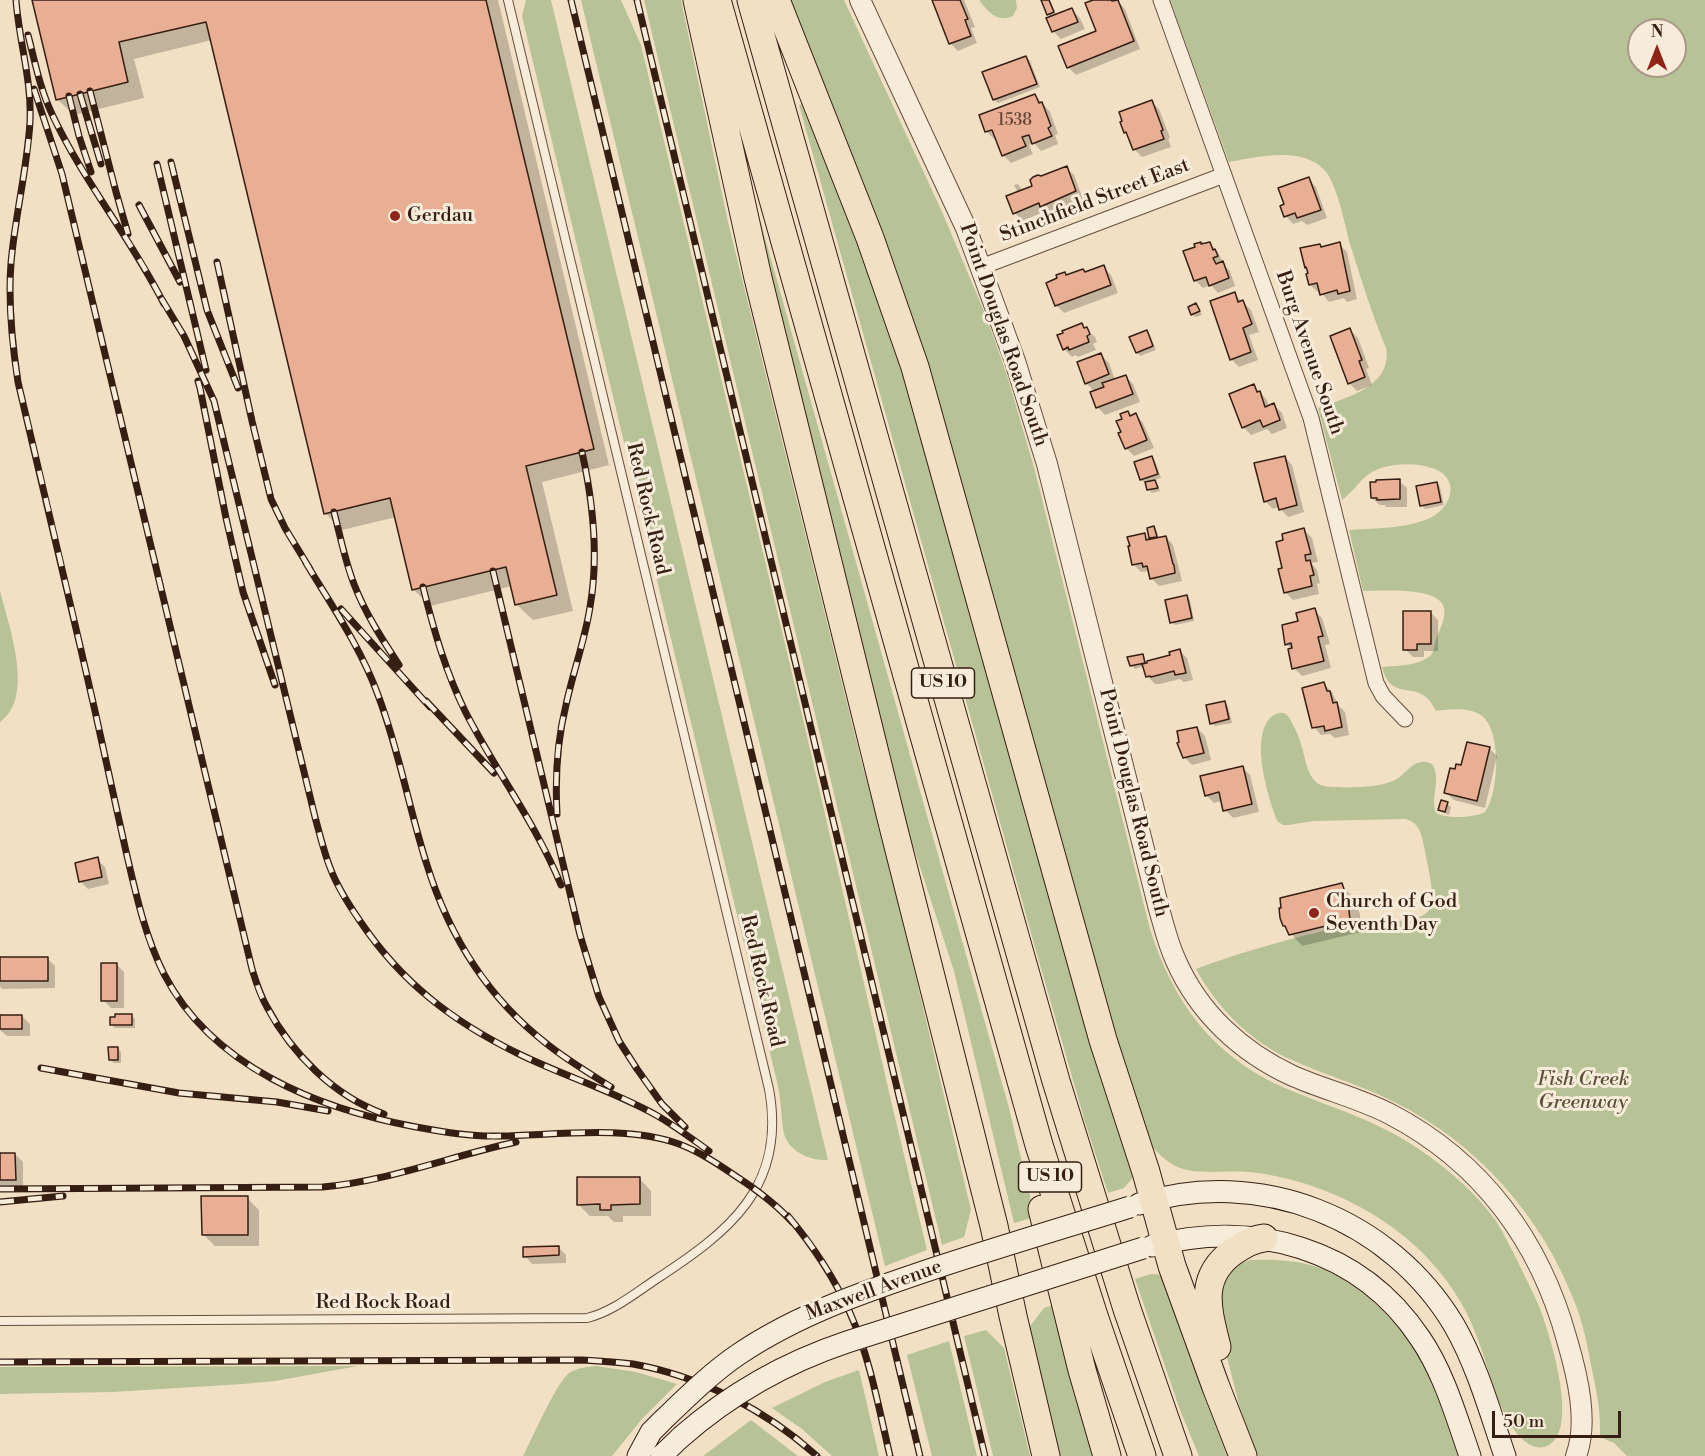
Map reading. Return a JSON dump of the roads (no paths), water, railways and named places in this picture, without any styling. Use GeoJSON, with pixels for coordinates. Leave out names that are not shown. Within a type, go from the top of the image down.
{"type":"FeatureCollection","features":[{"type":"Feature","properties":{"kind":"highway"},"geometry":{"type":"LineString","coordinates":[[697,0],[755,267],[999,1248],[1046,1456]]}},
{"type":"Feature","properties":{"kind":"highway","name":"US 10"},"geometry":{"type":"LineString","coordinates":[[717,0],[995,991],[1050,1178],[1142,1456]]}},
{"type":"Feature","properties":{"kind":"highway","name":"US 10"},"geometry":{"type":"LineString","coordinates":[[751,0],[1056,1081],[1127,1309],[1178,1456]]}},
{"type":"Feature","properties":{"kind":"highway"},"geometry":{"type":"LineString","coordinates":[[776,0],[870,238],[915,367],[1089,989],[1154,1245],[1244,1456]]}},
{"type":"Feature","properties":{"kind":"highway"},"geometry":{"type":"LineString","coordinates":[[995,991],[1038,1193],[1082,1370],[1107,1456]]}},
{"type":"Feature","properties":{"kind":"highway"},"geometry":{"type":"LineString","coordinates":[[1244,1456],[1210,1317],[1208,1290],[1213,1274],[1227,1256],[1246,1244],[1264,1238]]}},
{"type":"Feature","properties":{"kind":"main road","name":"Maxwell Avenue"},"geometry":{"type":"LineString","coordinates":[[638,1456],[651,1432],[706,1380],[759,1342],[801,1318],[855,1294],[1142,1203],[1188,1193],[1226,1191],[1262,1194],[1321,1211],[1385,1248],[1401,1261],[1429,1289],[1455,1327],[1476,1373],[1505,1456]]}},
{"type":"Feature","properties":{"kind":"main road","name":"Maxwell Avenue"},"geometry":{"type":"LineString","coordinates":[[661,1456],[704,1418],[735,1395],[801,1359],[846,1342],[1154,1245],[1220,1235],[1264,1238],[1300,1247],[1334,1262],[1380,1293],[1420,1337],[1434,1363],[1470,1456]]}},
{"type":"Feature","properties":{"kind":"street","name":"Point Douglas Road South"},"geometry":{"type":"LineString","coordinates":[[860,0],[952,194],[1015,361],[1039,435],[1156,898],[1180,970],[1199,1002],[1216,1022],[1252,1053],[1288,1073],[1357,1099],[1423,1134],[1455,1158],[1496,1199],[1528,1244],[1548,1284],[1565,1330],[1575,1372],[1582,1419],[1581,1438],[1576,1456]]}},
{"type":"Feature","properties":{"kind":"street","name":"Burg Avenue South"},"geometry":{"type":"LineString","coordinates":[[1161,0],[1311,418],[1376,682],[1383,696],[1405,719]]}},
{"type":"Feature","properties":{"kind":"street","name":"Stinchfield Street East"},"geometry":{"type":"LineString","coordinates":[[981,267],[1224,175]]}},
{"type":"Feature","properties":{"kind":"lane","name":"Red Rock Road"},"geometry":{"type":"LineString","coordinates":[[0,1320],[587,1318],[607,1311],[708,1244],[742,1209],[757,1187],[766,1166],[773,1136],[769,1089],[508,0]]}},
{"type":"Feature","properties":{"kind":"lane"},"geometry":{"type":"LineString","coordinates":[[510,10],[515,0]]}},
{"type":"Feature","properties":{"kind":"railway"},"geometry":{"type":"LineString","coordinates":[[16,0],[30,107],[24,175],[10,278],[11,323],[18,382],[141,912],[164,974],[185,1007],[210,1035],[239,1059],[272,1079],[306,1095],[342,1109],[379,1119],[469,1135],[614,1133],[659,1138],[687,1147],[716,1163],[766,1198],[793,1223]]}},
{"type":"Feature","properties":{"kind":"railway"},"geometry":{"type":"LineString","coordinates":[[571,0],[920,1456]]}},
{"type":"Feature","properties":{"kind":"railway"},"geometry":{"type":"LineString","coordinates":[[637,0],[985,1456]]}},
{"type":"Feature","properties":{"kind":"railway"},"geometry":{"type":"LineString","coordinates":[[28,35],[44,95],[64,139],[164,304]]}},
{"type":"Feature","properties":{"kind":"railway"},"geometry":{"type":"LineString","coordinates":[[34,89],[62,174],[257,984],[277,1024],[302,1057],[332,1085],[348,1096],[384,1114]]}},
{"type":"Feature","properties":{"kind":"railway"},"geometry":{"type":"LineString","coordinates":[[90,91],[128,234]]}},
{"type":"Feature","properties":{"kind":"railway"},"geometry":{"type":"LineString","coordinates":[[80,94],[101,164]]}},
{"type":"Feature","properties":{"kind":"railway"},"geometry":{"type":"LineString","coordinates":[[69,96],[91,172]]}},
{"type":"Feature","properties":{"kind":"railway"},"geometry":{"type":"LineString","coordinates":[[171,162],[207,310],[238,388]]}},
{"type":"Feature","properties":{"kind":"railway"},"geometry":{"type":"LineString","coordinates":[[157,164],[206,370]]}},
{"type":"Feature","properties":{"kind":"railway"},"geometry":{"type":"LineString","coordinates":[[139,205],[180,282]]}},
{"type":"Feature","properties":{"kind":"railway"},"geometry":{"type":"LineString","coordinates":[[217,262],[271,499],[285,528],[310,569]]}},
{"type":"Feature","properties":{"kind":"railway"},"geometry":{"type":"LineString","coordinates":[[161,298],[184,336],[214,401],[320,837],[334,877],[352,909],[393,963],[450,1014],[519,1054],[623,1098],[656,1115],[709,1151]]}},
{"type":"Feature","properties":{"kind":"railway"},"geometry":{"type":"LineString","coordinates":[[198,381],[243,592],[275,685]]}},
{"type":"Feature","properties":{"kind":"railway"},"geometry":{"type":"LineString","coordinates":[[557,814],[557,773],[561,732],[588,619],[593,588],[594,529],[582,452]]}},
{"type":"Feature","properties":{"kind":"railway"},"geometry":{"type":"LineString","coordinates":[[334,512],[358,595],[374,626],[399,665]]}},
{"type":"Feature","properties":{"kind":"railway"},"geometry":{"type":"LineString","coordinates":[[306,563],[345,628],[371,678],[392,737],[427,865],[459,941],[473,964],[506,1007],[562,1056],[611,1087]]}},
{"type":"Feature","properties":{"kind":"railway"},"geometry":{"type":"LineString","coordinates":[[493,571],[580,935],[599,997],[619,1041],[637,1069],[662,1104],[685,1127]]}},
{"type":"Feature","properties":{"kind":"railway"},"geometry":{"type":"LineString","coordinates":[[423,587],[452,683],[478,735],[540,841],[561,885]]}},
{"type":"Feature","properties":{"kind":"railway"},"geometry":{"type":"LineString","coordinates":[[341,609],[430,707]]}},
{"type":"Feature","properties":{"kind":"railway"},"geometry":{"type":"LineString","coordinates":[[426,701],[494,773]]}},
{"type":"Feature","properties":{"kind":"railway"},"geometry":{"type":"LineString","coordinates":[[41,1068],[179,1093],[277,1102],[328,1111]]}},
{"type":"Feature","properties":{"kind":"railway"},"geometry":{"type":"LineString","coordinates":[[0,1189],[323,1187],[396,1174],[516,1142]]}},
{"type":"Feature","properties":{"kind":"railway"},"geometry":{"type":"LineString","coordinates":[[0,1202],[63,1196]]}},
{"type":"Feature","properties":{"kind":"railway"},"geometry":{"type":"LineString","coordinates":[[788,1216],[822,1262],[850,1313],[869,1366],[890,1456]]}},
{"type":"Feature","properties":{"kind":"railway"},"geometry":{"type":"LineString","coordinates":[[0,1362],[582,1360],[633,1364],[683,1377],[731,1397],[776,1424],[817,1456]]}},
{"type":"Feature","properties":{"kind":"place","name":"Gerdau"},"geometry":{"type":"Point","coordinates":[395,216]}},
{"type":"Feature","properties":{"kind":"place","name":"Church of God Seventh Day"},"geometry":{"type":"Point","coordinates":[1314,913]}},
{"type":"Feature","properties":{"kind":"park label","name":"Fish Creek Greenway"},"geometry":{"type":"Point","coordinates":[1583,1092]}}]}
